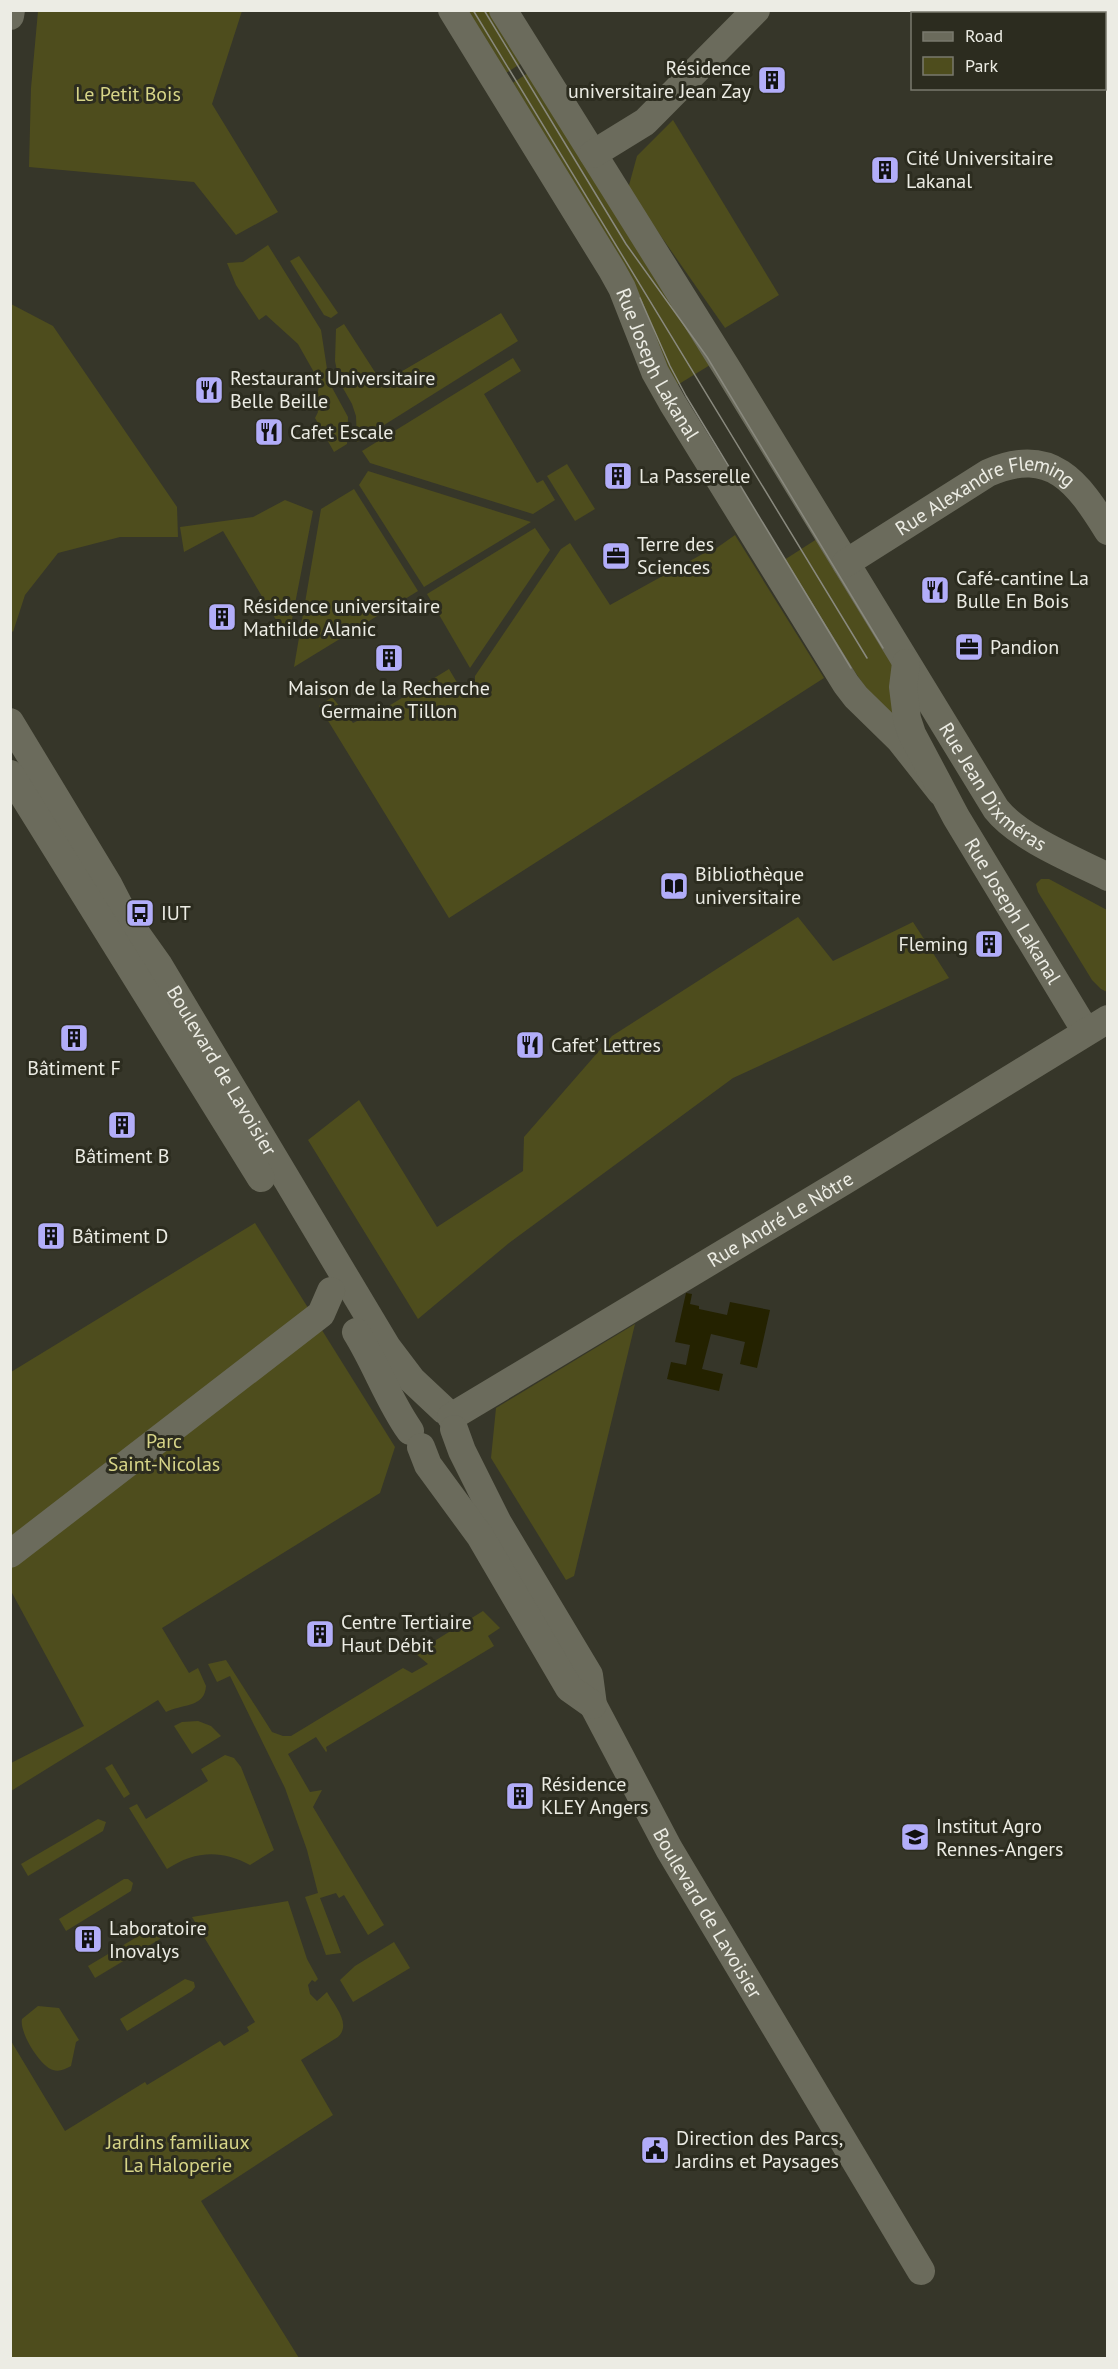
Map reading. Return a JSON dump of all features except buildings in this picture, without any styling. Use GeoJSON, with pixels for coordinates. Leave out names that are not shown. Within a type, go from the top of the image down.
{"type":"FeatureCollection","features":[{"type":"Feature","properties":{"kind":"street"},"geometry":{"type":"LineString","coordinates":[[10,16],[11,10]]}},
{"type":"Feature","properties":{"kind":"street","name":"Rue Joseph Lakanal"},"geometry":{"type":"LineString","coordinates":[[452,10],[612,270],[655,372],[669,396],[846,684],[856,697],[900,740],[941,792],[1096,1024]]}},
{"type":"Feature","properties":{"kind":"street"},"geometry":{"type":"LineString","coordinates":[[503,10],[906,663]]}},
{"type":"Feature","properties":{"kind":"street"},"geometry":{"type":"LineString","coordinates":[[593,154],[645,122],[756,10]]}},
{"type":"Feature","properties":{"kind":"street","name":"Rue Alexandre Fleming"},"geometry":{"type":"LineString","coordinates":[[846,563],[988,473],[1024,464],[1046,466],[1066,476],[1082,491],[1107,531]]}},
{"type":"Feature","properties":{"kind":"street","name":"Rue Joseph Lakanal"},"geometry":{"type":"LineString","coordinates":[[906,663],[903,687],[907,719],[912,734],[941,792]]}},
{"type":"Feature","properties":{"kind":"street","name":"Rue Jean Dixméras"},"geometry":{"type":"LineString","coordinates":[[906,663],[1005,821],[1107,877]]}},
{"type":"Feature","properties":{"kind":"street","name":"Boulevard de Lavoisier"},"geometry":{"type":"LineString","coordinates":[[10,722],[126,919],[158,964],[387,1347],[412,1380],[450,1419],[462,1450],[498,1523],[589,1675],[593,1705],[669,1849],[921,2271]]}},
{"type":"Feature","properties":{"kind":"street","name":"Boulevard de Lavoisier"},"geometry":{"type":"LineString","coordinates":[[10,774],[370,1354],[399,1415],[434,1474],[480,1536],[569,1688],[593,1705]]}},
{"type":"Feature","properties":{"kind":"street","name":"Rue André Le Nôtre"},"geometry":{"type":"LineString","coordinates":[[450,1419],[834,1187],[1096,1024]]}},
{"type":"Feature","properties":{"kind":"street"},"geometry":{"type":"LineString","coordinates":[[10,1554],[321,1314],[331,1291]]}},
{"type":"Feature","properties":{"kind":"street"},"geometry":{"type":"LineString","coordinates":[[431,1406],[450,1419],[449,1442],[443,1447],[429,1450],[415,1439],[411,1422],[418,1411],[431,1406]]}},
{"type":"Feature","properties":{"kind":"green space","name":"Le Petit Bois"},"geometry":{"type":"Polygon","coordinates":[[[38,11],[242,11],[212,104],[278,212],[236,235],[194,182],[29,167],[31,88],[38,11]]]}},
{"type":"Feature","properties":{"kind":"green space"},"geometry":{"type":"Polygon","coordinates":[[[461,11],[495,11],[525,61],[501,76],[461,11]]]}},
{"type":"Feature","properties":{"kind":"green space"},"geometry":{"type":"Polygon","coordinates":[[[531,71],[715,362],[674,387],[508,86],[531,71]]]}},
{"type":"Feature","properties":{"kind":"green space"},"geometry":{"type":"Polygon","coordinates":[[[673,120],[779,295],[725,328],[628,189],[637,156],[673,120]]]}},
{"type":"Feature","properties":{"kind":"green space"},"geometry":{"type":"Polygon","coordinates":[[[268,245],[321,330],[329,382],[348,417],[347,444],[334,452],[315,418],[318,412],[315,403],[320,383],[298,344],[266,315],[259,320],[236,285],[227,263],[243,262],[268,245]]]}},
{"type":"Feature","properties":{"kind":"green space"},"geometry":{"type":"Polygon","coordinates":[[[299,256],[338,313],[331,318],[324,315],[290,261],[299,256]]]}},
{"type":"Feature","properties":{"kind":"green space"},"geometry":{"type":"Polygon","coordinates":[[[11,304],[53,326],[177,507],[178,537],[120,537],[58,553],[25,595],[13,632],[10,629],[11,304]]]}},
{"type":"Feature","properties":{"kind":"green space"},"geometry":{"type":"Polygon","coordinates":[[[501,313],[518,341],[357,442],[356,416],[339,381],[335,361],[336,329],[344,324],[382,383],[501,313]]]}},
{"type":"Feature","properties":{"kind":"green space"},"geometry":{"type":"Polygon","coordinates":[[[513,358],[521,371],[484,394],[537,483],[543,480],[555,500],[533,514],[370,463],[362,451],[513,358]]]}},
{"type":"Feature","properties":{"kind":"green space"},"geometry":{"type":"Polygon","coordinates":[[[567,464],[595,509],[575,521],[547,476],[567,464]]]}},
{"type":"Feature","properties":{"kind":"green space"},"geometry":{"type":"Polygon","coordinates":[[[368,471],[531,522],[424,587],[359,485],[368,471]]]}},
{"type":"Feature","properties":{"kind":"green space"},"geometry":{"type":"Polygon","coordinates":[[[354,489],[418,591],[294,667],[321,509],[354,489]]]}},
{"type":"Feature","properties":{"kind":"green space"},"geometry":{"type":"Polygon","coordinates":[[[285,500],[313,511],[288,640],[223,531],[184,552],[180,527],[253,517],[285,500]]]}},
{"type":"Feature","properties":{"kind":"green space"},"geometry":{"type":"Polygon","coordinates":[[[535,528],[550,550],[470,668],[427,594],[535,528]]]}},
{"type":"Feature","properties":{"kind":"green space"},"geometry":{"type":"Polygon","coordinates":[[[735,535],[824,678],[449,918],[319,706],[332,697],[353,723],[392,704],[449,669],[462,691],[475,688],[475,676],[561,549],[570,543],[610,605],[708,551],[711,552],[735,535]]]}},
{"type":"Feature","properties":{"kind":"green space"},"geometry":{"type":"Polygon","coordinates":[[[820,537],[890,650],[900,713],[886,718],[781,562],[820,537]]]}},
{"type":"Feature","properties":{"kind":"green space"},"geometry":{"type":"Polygon","coordinates":[[[1041,879],[1049,879],[1107,910],[1107,992],[1092,980],[1038,892],[1036,884],[1041,879]]]}},
{"type":"Feature","properties":{"kind":"green space"},"geometry":{"type":"Polygon","coordinates":[[[798,917],[833,961],[913,922],[949,978],[733,1078],[509,1243],[418,1319],[308,1140],[359,1100],[437,1227],[523,1171],[524,1137],[612,1036],[798,917]]]}},
{"type":"Feature","properties":{"kind":"green space","name":"Parc Saint-Nicolas"},"geometry":{"type":"Polygon","coordinates":[[[255,1223],[395,1447],[380,1493],[162,1628],[189,1673],[198,1668],[206,1686],[205,1693],[197,1702],[166,1712],[158,1700],[11,1791],[11,1763],[84,1726],[11,1591],[11,1372],[255,1223]]]}},
{"type":"Feature","properties":{"kind":"green space"},"geometry":{"type":"Polygon","coordinates":[[[635,1324],[574,1576],[566,1580],[491,1458],[496,1408],[635,1324]]]}},
{"type":"Feature","properties":{"kind":"green space"},"geometry":{"type":"Polygon","coordinates":[[[483,1611],[500,1628],[488,1636],[494,1646],[326,1747],[326,1752],[316,1737],[288,1754],[310,1792],[322,1790],[313,1807],[384,1925],[368,1935],[344,1895],[339,1898],[336,1893],[320,1898],[341,1953],[326,1955],[305,1897],[318,1893],[307,1850],[285,1788],[230,1676],[217,1682],[208,1664],[226,1660],[272,1732],[291,1736],[403,1668],[412,1673],[428,1664],[415,1653],[483,1611]]]}},
{"type":"Feature","properties":{"kind":"green space"},"geometry":{"type":"Polygon","coordinates":[[[198,1721],[211,1726],[221,1736],[192,1754],[174,1726],[182,1722],[198,1721]]]}},
{"type":"Feature","properties":{"kind":"green space"},"geometry":{"type":"Polygon","coordinates":[[[225,1755],[234,1758],[241,1767],[274,1850],[250,1865],[229,1856],[208,1854],[187,1859],[167,1869],[129,1808],[137,1804],[146,1819],[208,1781],[201,1769],[225,1755]]]}},
{"type":"Feature","properties":{"kind":"green space"},"geometry":{"type":"Polygon","coordinates":[[[112,1764],[130,1794],[124,1798],[105,1768],[112,1764]]]}},
{"type":"Feature","properties":{"kind":"green space"},"geometry":{"type":"Polygon","coordinates":[[[98,1819],[106,1822],[103,1831],[28,1876],[21,1864],[98,1819]]]}},
{"type":"Feature","properties":{"kind":"green space"},"geometry":{"type":"Polygon","coordinates":[[[124,1879],[133,1883],[131,1891],[66,1931],[59,1919],[124,1879]]]}},
{"type":"Feature","properties":{"kind":"green space","name":"Jardins familiaux La Haloperie"},"geometry":{"type":"Polygon","coordinates":[[[288,1901],[307,1959],[318,1979],[315,1982],[312,1980],[308,1985],[310,1994],[317,2001],[327,1992],[343,2020],[342,2032],[338,2037],[301,2060],[333,2115],[201,2201],[299,2358],[11,2358],[11,2041],[65,2131],[145,2082],[147,2085],[220,2041],[224,2046],[249,2031],[247,2027],[255,2022],[192,1917],[288,1901]]]}},
{"type":"Feature","properties":{"kind":"green space"},"geometry":{"type":"Polygon","coordinates":[[[158,1927],[163,1932],[160,1939],[95,1978],[88,1966],[152,1928],[158,1927]]]}},
{"type":"Feature","properties":{"kind":"green space"},"geometry":{"type":"Polygon","coordinates":[[[394,1942],[410,1968],[353,2002],[340,1980],[355,1966],[394,1942]]]}},
{"type":"Feature","properties":{"kind":"green space"},"geometry":{"type":"Polygon","coordinates":[[[185,1979],[194,1982],[195,1987],[192,1991],[127,2031],[120,2019],[185,1979]]]}},
{"type":"Feature","properties":{"kind":"green space"},"geometry":{"type":"Polygon","coordinates":[[[38,2006],[59,2008],[79,2040],[76,2042],[71,2066],[53,2070],[42,2062],[27,2040],[22,2019],[38,2006]]]}},
{"type":"Feature","properties":{"kind":"shaded area"},"geometry":{"type":"Polygon","coordinates":[[[686,1293],[692,1294],[690,1304],[699,1306],[699,1309],[727,1315],[730,1302],[770,1310],[757,1368],[740,1364],[745,1342],[711,1334],[702,1369],[723,1374],[719,1391],[667,1379],[671,1362],[686,1365],[690,1345],[675,1342],[686,1293]]]}},
{"type":"Feature","properties":{"kind":"tram line"},"geometry":{"type":"LineString","coordinates":[[473,10],[867,658]]}},
{"type":"Feature","properties":{"kind":"tram line"},"geometry":{"type":"LineString","coordinates":[[484,10],[626,244],[707,357],[883,648]]}},
{"type":"Feature","properties":{"kind":"tram line"},"geometry":{"type":"LineString","coordinates":[[640,298],[686,396],[851,668]]}},
{"type":"Feature","properties":{"kind":"place","name":"Résidence universitaire Jean Zay"},"geometry":{"type":"Point","coordinates":[772,80]}},
{"type":"Feature","properties":{"kind":"place","name":"Cité Universitaire Lakanal"},"geometry":{"type":"Point","coordinates":[885,170]}},
{"type":"Feature","properties":{"kind":"place","name":"Restaurant Universitaire Belle Beille"},"geometry":{"type":"Point","coordinates":[209,390]}},
{"type":"Feature","properties":{"kind":"place","name":"Cafet Escale"},"geometry":{"type":"Point","coordinates":[269,432]}},
{"type":"Feature","properties":{"kind":"place","name":"La Passerelle"},"geometry":{"type":"Point","coordinates":[618,476]}},
{"type":"Feature","properties":{"kind":"place","name":"Terre des Sciences"},"geometry":{"type":"Point","coordinates":[616,556]}},
{"type":"Feature","properties":{"kind":"place","name":"Café-cantine La Bulle En Bois"},"geometry":{"type":"Point","coordinates":[935,590]}},
{"type":"Feature","properties":{"kind":"place","name":"Résidence universitaire Mathilde Alanic"},"geometry":{"type":"Point","coordinates":[222,617]}},
{"type":"Feature","properties":{"kind":"place","name":"Pandion"},"geometry":{"type":"Point","coordinates":[969,647]}},
{"type":"Feature","properties":{"kind":"place","name":"Maison de la Recherche Germaine Tillon"},"geometry":{"type":"Point","coordinates":[389,658]}},
{"type":"Feature","properties":{"kind":"place","name":"Bibliothèque universitaire"},"geometry":{"type":"Point","coordinates":[674,886]}},
{"type":"Feature","properties":{"kind":"place","name":"IUT"},"geometry":{"type":"Point","coordinates":[140,913]}},
{"type":"Feature","properties":{"kind":"place","name":"Fleming"},"geometry":{"type":"Point","coordinates":[989,944]}},
{"type":"Feature","properties":{"kind":"place","name":"Bâtiment F"},"geometry":{"type":"Point","coordinates":[74,1038]}},
{"type":"Feature","properties":{"kind":"place","name":"Cafet’ Lettres"},"geometry":{"type":"Point","coordinates":[530,1045]}},
{"type":"Feature","properties":{"kind":"place","name":"Bâtiment B"},"geometry":{"type":"Point","coordinates":[122,1125]}},
{"type":"Feature","properties":{"kind":"place","name":"Bâtiment D"},"geometry":{"type":"Point","coordinates":[51,1236]}},
{"type":"Feature","properties":{"kind":"place","name":"Centre Tertiaire Haut Débit"},"geometry":{"type":"Point","coordinates":[320,1634]}},
{"type":"Feature","properties":{"kind":"place","name":"Résidence KLEY Angers"},"geometry":{"type":"Point","coordinates":[520,1796]}},
{"type":"Feature","properties":{"kind":"place","name":"Institut Agro Rennes-Angers"},"geometry":{"type":"Point","coordinates":[915,1837]}},
{"type":"Feature","properties":{"kind":"place","name":"Laboratoire Inovalys"},"geometry":{"type":"Point","coordinates":[88,1939]}},
{"type":"Feature","properties":{"kind":"place","name":"Direction des Parcs, Jardins et Paysages"},"geometry":{"type":"Point","coordinates":[655,2150]}}]}
